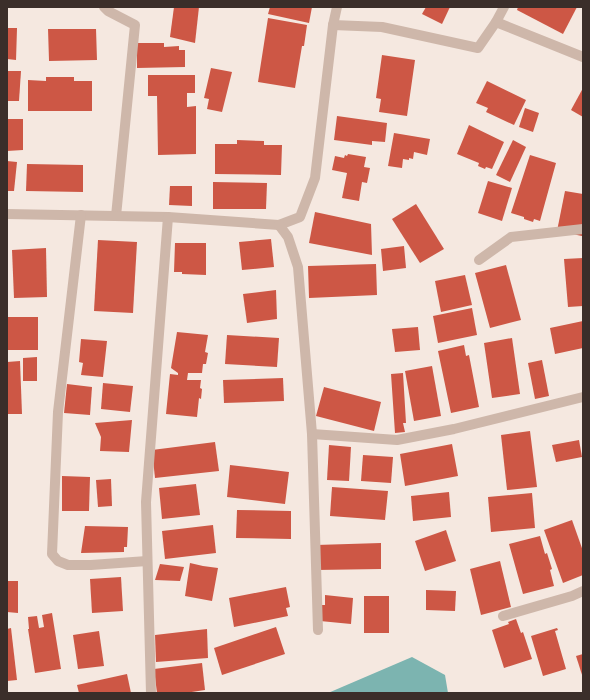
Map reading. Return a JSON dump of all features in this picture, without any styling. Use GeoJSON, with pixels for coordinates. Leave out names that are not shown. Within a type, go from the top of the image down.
{"type":"FeatureCollection","features":[{"type":"Feature","properties":{"kind":"street"},"geometry":{"type":"LineString","coordinates":[[104,7],[108,12],[135,25],[116,216]]}},
{"type":"Feature","properties":{"kind":"street"},"geometry":{"type":"LineString","coordinates":[[7,214],[168,217],[279,225],[300,217],[315,178],[336,7]]}},
{"type":"Feature","properties":{"kind":"street"},"geometry":{"type":"LineString","coordinates":[[333,25],[382,27],[478,48],[496,22],[504,7]]}},
{"type":"Feature","properties":{"kind":"street"},"geometry":{"type":"LineString","coordinates":[[496,22],[583,57]]}},
{"type":"Feature","properties":{"kind":"street"},"geometry":{"type":"LineString","coordinates":[[81,215],[58,412],[52,554],[58,561],[68,565],[147,561]]}},
{"type":"Feature","properties":{"kind":"street"},"geometry":{"type":"LineString","coordinates":[[151,693],[146,502],[168,217]]}},
{"type":"Feature","properties":{"kind":"street"},"geometry":{"type":"LineString","coordinates":[[279,225],[288,237],[298,267],[312,434],[318,630]]}},
{"type":"Feature","properties":{"kind":"street"},"geometry":{"type":"LineString","coordinates":[[479,260],[511,237],[583,229]]}},
{"type":"Feature","properties":{"kind":"street"},"geometry":{"type":"LineString","coordinates":[[312,434],[397,440],[454,429],[583,397]]}},
{"type":"Feature","properties":{"kind":"street"},"geometry":{"type":"LineString","coordinates":[[502,616],[572,596],[583,591]]}},
{"type":"Feature","properties":{"kind":"water"},"geometry":{"type":"Polygon","coordinates":[[[412,657],[445,675],[448,693],[328,693],[412,657]]]}},
{"type":"Feature","properties":{"kind":"building"},"geometry":{"type":"Polygon","coordinates":[[[174,7],[199,7],[195,43],[170,37],[174,7]]]}},
{"type":"Feature","properties":{"kind":"building"},"geometry":{"type":"Polygon","coordinates":[[[270,7],[312,7],[309,23],[268,14],[270,7]]]}},
{"type":"Feature","properties":{"kind":"building"},"geometry":{"type":"Polygon","coordinates":[[[426,7],[450,7],[442,24],[422,14],[426,7]]]}},
{"type":"Feature","properties":{"kind":"building"},"geometry":{"type":"Polygon","coordinates":[[[518,7],[577,7],[563,34],[517,10],[518,7]]]}},
{"type":"Feature","properties":{"kind":"building"},"geometry":{"type":"Polygon","coordinates":[[[268,18],[307,25],[295,88],[258,82],[268,18]]]}},
{"type":"Feature","properties":{"kind":"building"},"geometry":{"type":"Polygon","coordinates":[[[7,28],[17,28],[16,60],[7,59],[7,28]]]}},
{"type":"Feature","properties":{"kind":"building"},"geometry":{"type":"Polygon","coordinates":[[[48,29],[96,29],[97,60],[49,61],[48,29]]]}},
{"type":"Feature","properties":{"kind":"building"},"geometry":{"type":"Polygon","coordinates":[[[137,43],[164,43],[164,47],[179,46],[179,50],[185,50],[185,67],[137,68],[137,43]]]}},
{"type":"Feature","properties":{"kind":"building"},"geometry":{"type":"Polygon","coordinates":[[[382,55],[415,60],[407,116],[379,112],[381,99],[376,98],[382,55]]]}},
{"type":"Feature","properties":{"kind":"building"},"geometry":{"type":"Polygon","coordinates":[[[211,68],[232,72],[222,112],[207,109],[209,99],[204,98],[211,68]]]}},
{"type":"Feature","properties":{"kind":"building"},"geometry":{"type":"Polygon","coordinates":[[[7,71],[21,71],[19,101],[7,101],[7,71]]]}},
{"type":"Feature","properties":{"kind":"building"},"geometry":{"type":"Polygon","coordinates":[[[148,75],[195,75],[195,93],[187,93],[187,107],[196,106],[196,154],[158,155],[157,96],[148,96],[148,75]]]}},
{"type":"Feature","properties":{"kind":"building"},"geometry":{"type":"Polygon","coordinates":[[[46,77],[74,77],[74,81],[92,81],[92,111],[28,111],[28,80],[46,81],[46,77]]]}},
{"type":"Feature","properties":{"kind":"building"},"geometry":{"type":"Polygon","coordinates":[[[487,81],[526,100],[514,125],[486,112],[488,108],[476,103],[487,81]]]}},
{"type":"Feature","properties":{"kind":"building"},"geometry":{"type":"Polygon","coordinates":[[[583,88],[583,117],[571,110],[583,88]]]}},
{"type":"Feature","properties":{"kind":"building"},"geometry":{"type":"Polygon","coordinates":[[[525,108],[539,113],[533,132],[519,127],[525,108]]]}},
{"type":"Feature","properties":{"kind":"building"},"geometry":{"type":"Polygon","coordinates":[[[337,116],[387,123],[385,142],[372,141],[372,145],[334,140],[337,116]]]}},
{"type":"Feature","properties":{"kind":"building"},"geometry":{"type":"Polygon","coordinates":[[[7,119],[23,119],[23,150],[7,151],[7,119]]]}},
{"type":"Feature","properties":{"kind":"building"},"geometry":{"type":"Polygon","coordinates":[[[469,125],[504,142],[492,169],[486,167],[485,169],[478,166],[479,163],[457,154],[469,125]]]}},
{"type":"Feature","properties":{"kind":"building"},"geometry":{"type":"Polygon","coordinates":[[[394,133],[430,139],[427,155],[414,152],[413,159],[403,159],[402,168],[388,166],[394,133]]]}},
{"type":"Feature","properties":{"kind":"building"},"geometry":{"type":"Polygon","coordinates":[[[237,140],[264,141],[264,145],[282,145],[281,175],[215,174],[215,144],[237,144],[237,140]]]}},
{"type":"Feature","properties":{"kind":"building"},"geometry":{"type":"Polygon","coordinates":[[[513,140],[526,147],[510,182],[496,175],[513,140]]]}},
{"type":"Feature","properties":{"kind":"building"},"geometry":{"type":"Polygon","coordinates":[[[348,154],[366,157],[364,167],[370,168],[367,183],[362,182],[359,201],[342,198],[347,173],[332,170],[335,156],[344,158],[345,155],[347,156],[348,154]]]}},
{"type":"Feature","properties":{"kind":"building"},"geometry":{"type":"Polygon","coordinates":[[[530,155],[556,163],[540,221],[534,219],[533,222],[524,219],[524,217],[511,213],[530,155]]]}},
{"type":"Feature","properties":{"kind":"building"},"geometry":{"type":"Polygon","coordinates":[[[7,161],[17,162],[14,191],[7,191],[7,161]]]}},
{"type":"Feature","properties":{"kind":"building"},"geometry":{"type":"Polygon","coordinates":[[[27,164],[83,165],[83,192],[26,191],[27,164]]]}},
{"type":"Feature","properties":{"kind":"building"},"geometry":{"type":"Polygon","coordinates":[[[488,181],[512,188],[502,221],[478,213],[488,181]]]}},
{"type":"Feature","properties":{"kind":"building"},"geometry":{"type":"Polygon","coordinates":[[[213,182],[267,183],[266,209],[213,209],[213,182]]]}},
{"type":"Feature","properties":{"kind":"building"},"geometry":{"type":"Polygon","coordinates":[[[170,186],[192,186],[192,206],[169,205],[170,186]]]}},
{"type":"Feature","properties":{"kind":"building"},"geometry":{"type":"Polygon","coordinates":[[[565,191],[583,194],[582,236],[557,231],[565,191]]]}},
{"type":"Feature","properties":{"kind":"building"},"geometry":{"type":"Polygon","coordinates":[[[416,204],[444,249],[420,263],[392,219],[416,204]]]}},
{"type":"Feature","properties":{"kind":"building"},"geometry":{"type":"Polygon","coordinates":[[[315,212],[371,224],[372,255],[309,243],[315,212]]]}},
{"type":"Feature","properties":{"kind":"building"},"geometry":{"type":"Polygon","coordinates":[[[271,239],[274,267],[242,270],[239,242],[271,239]]]}},
{"type":"Feature","properties":{"kind":"building"},"geometry":{"type":"Polygon","coordinates":[[[98,240],[137,242],[133,313],[94,311],[98,240]]]}},
{"type":"Feature","properties":{"kind":"building"},"geometry":{"type":"Polygon","coordinates":[[[175,243],[206,243],[206,275],[182,274],[182,272],[174,272],[175,243]]]}},
{"type":"Feature","properties":{"kind":"building"},"geometry":{"type":"Polygon","coordinates":[[[404,246],[406,268],[383,271],[381,249],[404,246]]]}},
{"type":"Feature","properties":{"kind":"building"},"geometry":{"type":"Polygon","coordinates":[[[46,248],[47,297],[14,298],[12,250],[46,248]]]}},
{"type":"Feature","properties":{"kind":"building"},"geometry":{"type":"Polygon","coordinates":[[[583,258],[583,306],[568,307],[564,259],[583,258]]]}},
{"type":"Feature","properties":{"kind":"building"},"geometry":{"type":"Polygon","coordinates":[[[376,264],[377,295],[309,298],[308,266],[376,264]]]}},
{"type":"Feature","properties":{"kind":"building"},"geometry":{"type":"Polygon","coordinates":[[[506,265],[521,320],[490,328],[475,273],[506,265]]]}},
{"type":"Feature","properties":{"kind":"building"},"geometry":{"type":"Polygon","coordinates":[[[465,275],[472,305],[441,312],[435,281],[465,275]]]}},
{"type":"Feature","properties":{"kind":"building"},"geometry":{"type":"Polygon","coordinates":[[[276,290],[277,319],[247,323],[243,294],[276,290]]]}},
{"type":"Feature","properties":{"kind":"building"},"geometry":{"type":"Polygon","coordinates":[[[472,308],[477,335],[438,343],[433,316],[472,308]]]}},
{"type":"Feature","properties":{"kind":"building"},"geometry":{"type":"Polygon","coordinates":[[[7,317],[38,317],[38,350],[7,350],[7,317]]]}},
{"type":"Feature","properties":{"kind":"building"},"geometry":{"type":"Polygon","coordinates":[[[583,321],[583,348],[555,354],[550,328],[583,321]]]}},
{"type":"Feature","properties":{"kind":"building"},"geometry":{"type":"Polygon","coordinates":[[[418,327],[420,350],[395,352],[392,329],[418,327]]]}},
{"type":"Feature","properties":{"kind":"building"},"geometry":{"type":"Polygon","coordinates":[[[177,332],[208,335],[205,352],[208,353],[206,364],[203,364],[202,373],[188,373],[187,380],[201,380],[201,399],[199,398],[197,417],[166,414],[170,374],[178,375],[178,373],[171,368],[177,332]]]}},
{"type":"Feature","properties":{"kind":"building"},"geometry":{"type":"Polygon","coordinates":[[[227,335],[279,338],[277,367],[225,364],[227,335]]]}},
{"type":"Feature","properties":{"kind":"building"},"geometry":{"type":"Polygon","coordinates":[[[512,338],[520,394],[492,398],[484,343],[512,338]]]}},
{"type":"Feature","properties":{"kind":"building"},"geometry":{"type":"Polygon","coordinates":[[[81,339],[107,341],[103,377],[81,375],[83,363],[79,362],[81,339]]]}},
{"type":"Feature","properties":{"kind":"building"},"geometry":{"type":"Polygon","coordinates":[[[464,345],[466,356],[469,355],[479,407],[451,413],[438,351],[464,345]]]}},
{"type":"Feature","properties":{"kind":"building"},"geometry":{"type":"Polygon","coordinates":[[[37,357],[37,381],[23,381],[23,358],[37,357]]]}},
{"type":"Feature","properties":{"kind":"building"},"geometry":{"type":"Polygon","coordinates":[[[542,360],[549,396],[535,399],[528,363],[542,360]]]}},
{"type":"Feature","properties":{"kind":"building"},"geometry":{"type":"Polygon","coordinates":[[[20,361],[22,414],[7,414],[7,362],[20,361]]]}},
{"type":"Feature","properties":{"kind":"building"},"geometry":{"type":"Polygon","coordinates":[[[432,366],[441,416],[414,421],[405,371],[432,366]]]}},
{"type":"Feature","properties":{"kind":"building"},"geometry":{"type":"Polygon","coordinates":[[[403,373],[406,423],[403,423],[405,432],[395,433],[391,374],[403,373]]]}},
{"type":"Feature","properties":{"kind":"building"},"geometry":{"type":"Polygon","coordinates":[[[283,378],[284,401],[224,403],[223,380],[283,378]]]}},
{"type":"Feature","properties":{"kind":"building"},"geometry":{"type":"Polygon","coordinates":[[[103,383],[133,386],[130,412],[101,409],[103,383]]]}},
{"type":"Feature","properties":{"kind":"building"},"geometry":{"type":"Polygon","coordinates":[[[67,384],[92,387],[90,415],[64,413],[67,384]]]}},
{"type":"Feature","properties":{"kind":"building"},"geometry":{"type":"Polygon","coordinates":[[[324,387],[381,402],[374,431],[316,416],[324,387]]]}},
{"type":"Feature","properties":{"kind":"building"},"geometry":{"type":"Polygon","coordinates":[[[132,420],[129,452],[100,451],[101,437],[95,423],[132,420]]]}},
{"type":"Feature","properties":{"kind":"building"},"geometry":{"type":"Polygon","coordinates":[[[530,431],[537,487],[507,490],[501,435],[530,431]]]}},
{"type":"Feature","properties":{"kind":"building"},"geometry":{"type":"Polygon","coordinates":[[[579,440],[582,457],[556,462],[552,445],[579,440]]]}},
{"type":"Feature","properties":{"kind":"building"},"geometry":{"type":"Polygon","coordinates":[[[215,442],[219,471],[155,478],[152,450],[215,442]]]}},
{"type":"Feature","properties":{"kind":"building"},"geometry":{"type":"Polygon","coordinates":[[[452,444],[458,476],[405,486],[400,454],[452,444]]]}},
{"type":"Feature","properties":{"kind":"building"},"geometry":{"type":"Polygon","coordinates":[[[329,445],[351,447],[349,481],[327,480],[329,445]]]}},
{"type":"Feature","properties":{"kind":"building"},"geometry":{"type":"Polygon","coordinates":[[[363,455],[393,457],[391,483],[361,481],[363,455]]]}},
{"type":"Feature","properties":{"kind":"building"},"geometry":{"type":"Polygon","coordinates":[[[230,465],[289,472],[285,504],[227,497],[230,465]]]}},
{"type":"Feature","properties":{"kind":"building"},"geometry":{"type":"Polygon","coordinates":[[[62,476],[90,477],[89,511],[62,511],[62,476]]]}},
{"type":"Feature","properties":{"kind":"building"},"geometry":{"type":"Polygon","coordinates":[[[111,479],[112,506],[98,507],[96,480],[111,479]]]}},
{"type":"Feature","properties":{"kind":"building"},"geometry":{"type":"Polygon","coordinates":[[[196,484],[200,515],[162,519],[159,488],[196,484]]]}},
{"type":"Feature","properties":{"kind":"building"},"geometry":{"type":"Polygon","coordinates":[[[332,487],[388,491],[385,520],[330,516],[332,487]]]}},
{"type":"Feature","properties":{"kind":"building"},"geometry":{"type":"Polygon","coordinates":[[[449,492],[451,517],[413,521],[411,496],[449,492]]]}},
{"type":"Feature","properties":{"kind":"building"},"geometry":{"type":"Polygon","coordinates":[[[532,493],[535,528],[491,532],[488,497],[532,493]]]}},
{"type":"Feature","properties":{"kind":"building"},"geometry":{"type":"Polygon","coordinates":[[[237,510],[291,511],[291,539],[236,538],[237,510]]]}},
{"type":"Feature","properties":{"kind":"building"},"geometry":{"type":"Polygon","coordinates":[[[572,520],[583,551],[583,575],[563,583],[544,530],[572,520]]]}},
{"type":"Feature","properties":{"kind":"building"},"geometry":{"type":"Polygon","coordinates":[[[213,525],[216,553],[165,559],[162,531],[213,525]]]}},
{"type":"Feature","properties":{"kind":"building"},"geometry":{"type":"Polygon","coordinates":[[[85,526],[128,527],[127,547],[124,547],[124,552],[81,553],[85,526]]]}},
{"type":"Feature","properties":{"kind":"building"},"geometry":{"type":"Polygon","coordinates":[[[446,530],[456,561],[425,571],[415,541],[446,530]]]}},
{"type":"Feature","properties":{"kind":"building"},"geometry":{"type":"Polygon","coordinates":[[[540,536],[545,554],[547,553],[552,569],[550,570],[554,586],[523,594],[509,544],[540,536]]]}},
{"type":"Feature","properties":{"kind":"building"},"geometry":{"type":"Polygon","coordinates":[[[381,543],[381,569],[316,570],[316,545],[381,543]]]}},
{"type":"Feature","properties":{"kind":"building"},"geometry":{"type":"Polygon","coordinates":[[[500,561],[511,607],[481,615],[470,569],[500,561]]]}},
{"type":"Feature","properties":{"kind":"building"},"geometry":{"type":"Polygon","coordinates":[[[190,563],[218,568],[212,601],[185,596],[190,563]]]}},
{"type":"Feature","properties":{"kind":"building"},"geometry":{"type":"Polygon","coordinates":[[[160,564],[184,567],[180,581],[155,580],[160,564]]]}},
{"type":"Feature","properties":{"kind":"building"},"geometry":{"type":"Polygon","coordinates":[[[121,577],[123,611],[92,613],[90,579],[121,577]]]}},
{"type":"Feature","properties":{"kind":"building"},"geometry":{"type":"Polygon","coordinates":[[[7,581],[18,581],[18,613],[7,612],[7,581]]]}},
{"type":"Feature","properties":{"kind":"building"},"geometry":{"type":"Polygon","coordinates":[[[286,587],[290,607],[286,608],[288,616],[234,627],[229,598],[286,587]]]}},
{"type":"Feature","properties":{"kind":"building"},"geometry":{"type":"Polygon","coordinates":[[[426,590],[456,591],[455,611],[426,610],[426,590]]]}},
{"type":"Feature","properties":{"kind":"building"},"geometry":{"type":"Polygon","coordinates":[[[325,595],[353,598],[351,624],[320,621],[321,605],[325,605],[325,595]]]}},
{"type":"Feature","properties":{"kind":"building"},"geometry":{"type":"Polygon","coordinates":[[[364,596],[389,596],[389,633],[364,633],[364,596]]]}},
{"type":"Feature","properties":{"kind":"building"},"geometry":{"type":"Polygon","coordinates":[[[52,613],[61,669],[35,673],[28,629],[28,617],[37,616],[39,628],[44,627],[42,615],[52,613]]]}},
{"type":"Feature","properties":{"kind":"building"},"geometry":{"type":"Polygon","coordinates":[[[516,619],[521,633],[523,632],[532,659],[504,668],[492,630],[509,624],[508,622],[516,619]]]}},
{"type":"Feature","properties":{"kind":"building"},"geometry":{"type":"Polygon","coordinates":[[[276,627],[285,654],[222,675],[214,648],[276,627]]]}},
{"type":"Feature","properties":{"kind":"building"},"geometry":{"type":"Polygon","coordinates":[[[11,628],[17,680],[7,681],[7,629],[11,628]]]}},
{"type":"Feature","properties":{"kind":"building"},"geometry":{"type":"Polygon","coordinates":[[[557,628],[558,630],[555,631],[566,669],[543,676],[531,636],[557,628]]]}},
{"type":"Feature","properties":{"kind":"building"},"geometry":{"type":"Polygon","coordinates":[[[207,629],[208,658],[156,662],[155,635],[207,629]]]}},
{"type":"Feature","properties":{"kind":"building"},"geometry":{"type":"Polygon","coordinates":[[[99,631],[104,666],[78,669],[73,635],[99,631]]]}},
{"type":"Feature","properties":{"kind":"building"},"geometry":{"type":"Polygon","coordinates":[[[583,654],[583,678],[576,656],[583,654]]]}},
{"type":"Feature","properties":{"kind":"building"},"geometry":{"type":"Polygon","coordinates":[[[202,663],[205,690],[185,693],[157,693],[154,669],[202,663]]]}},
{"type":"Feature","properties":{"kind":"building"},"geometry":{"type":"Polygon","coordinates":[[[127,674],[131,693],[79,693],[77,685],[127,674]]]}}]}
